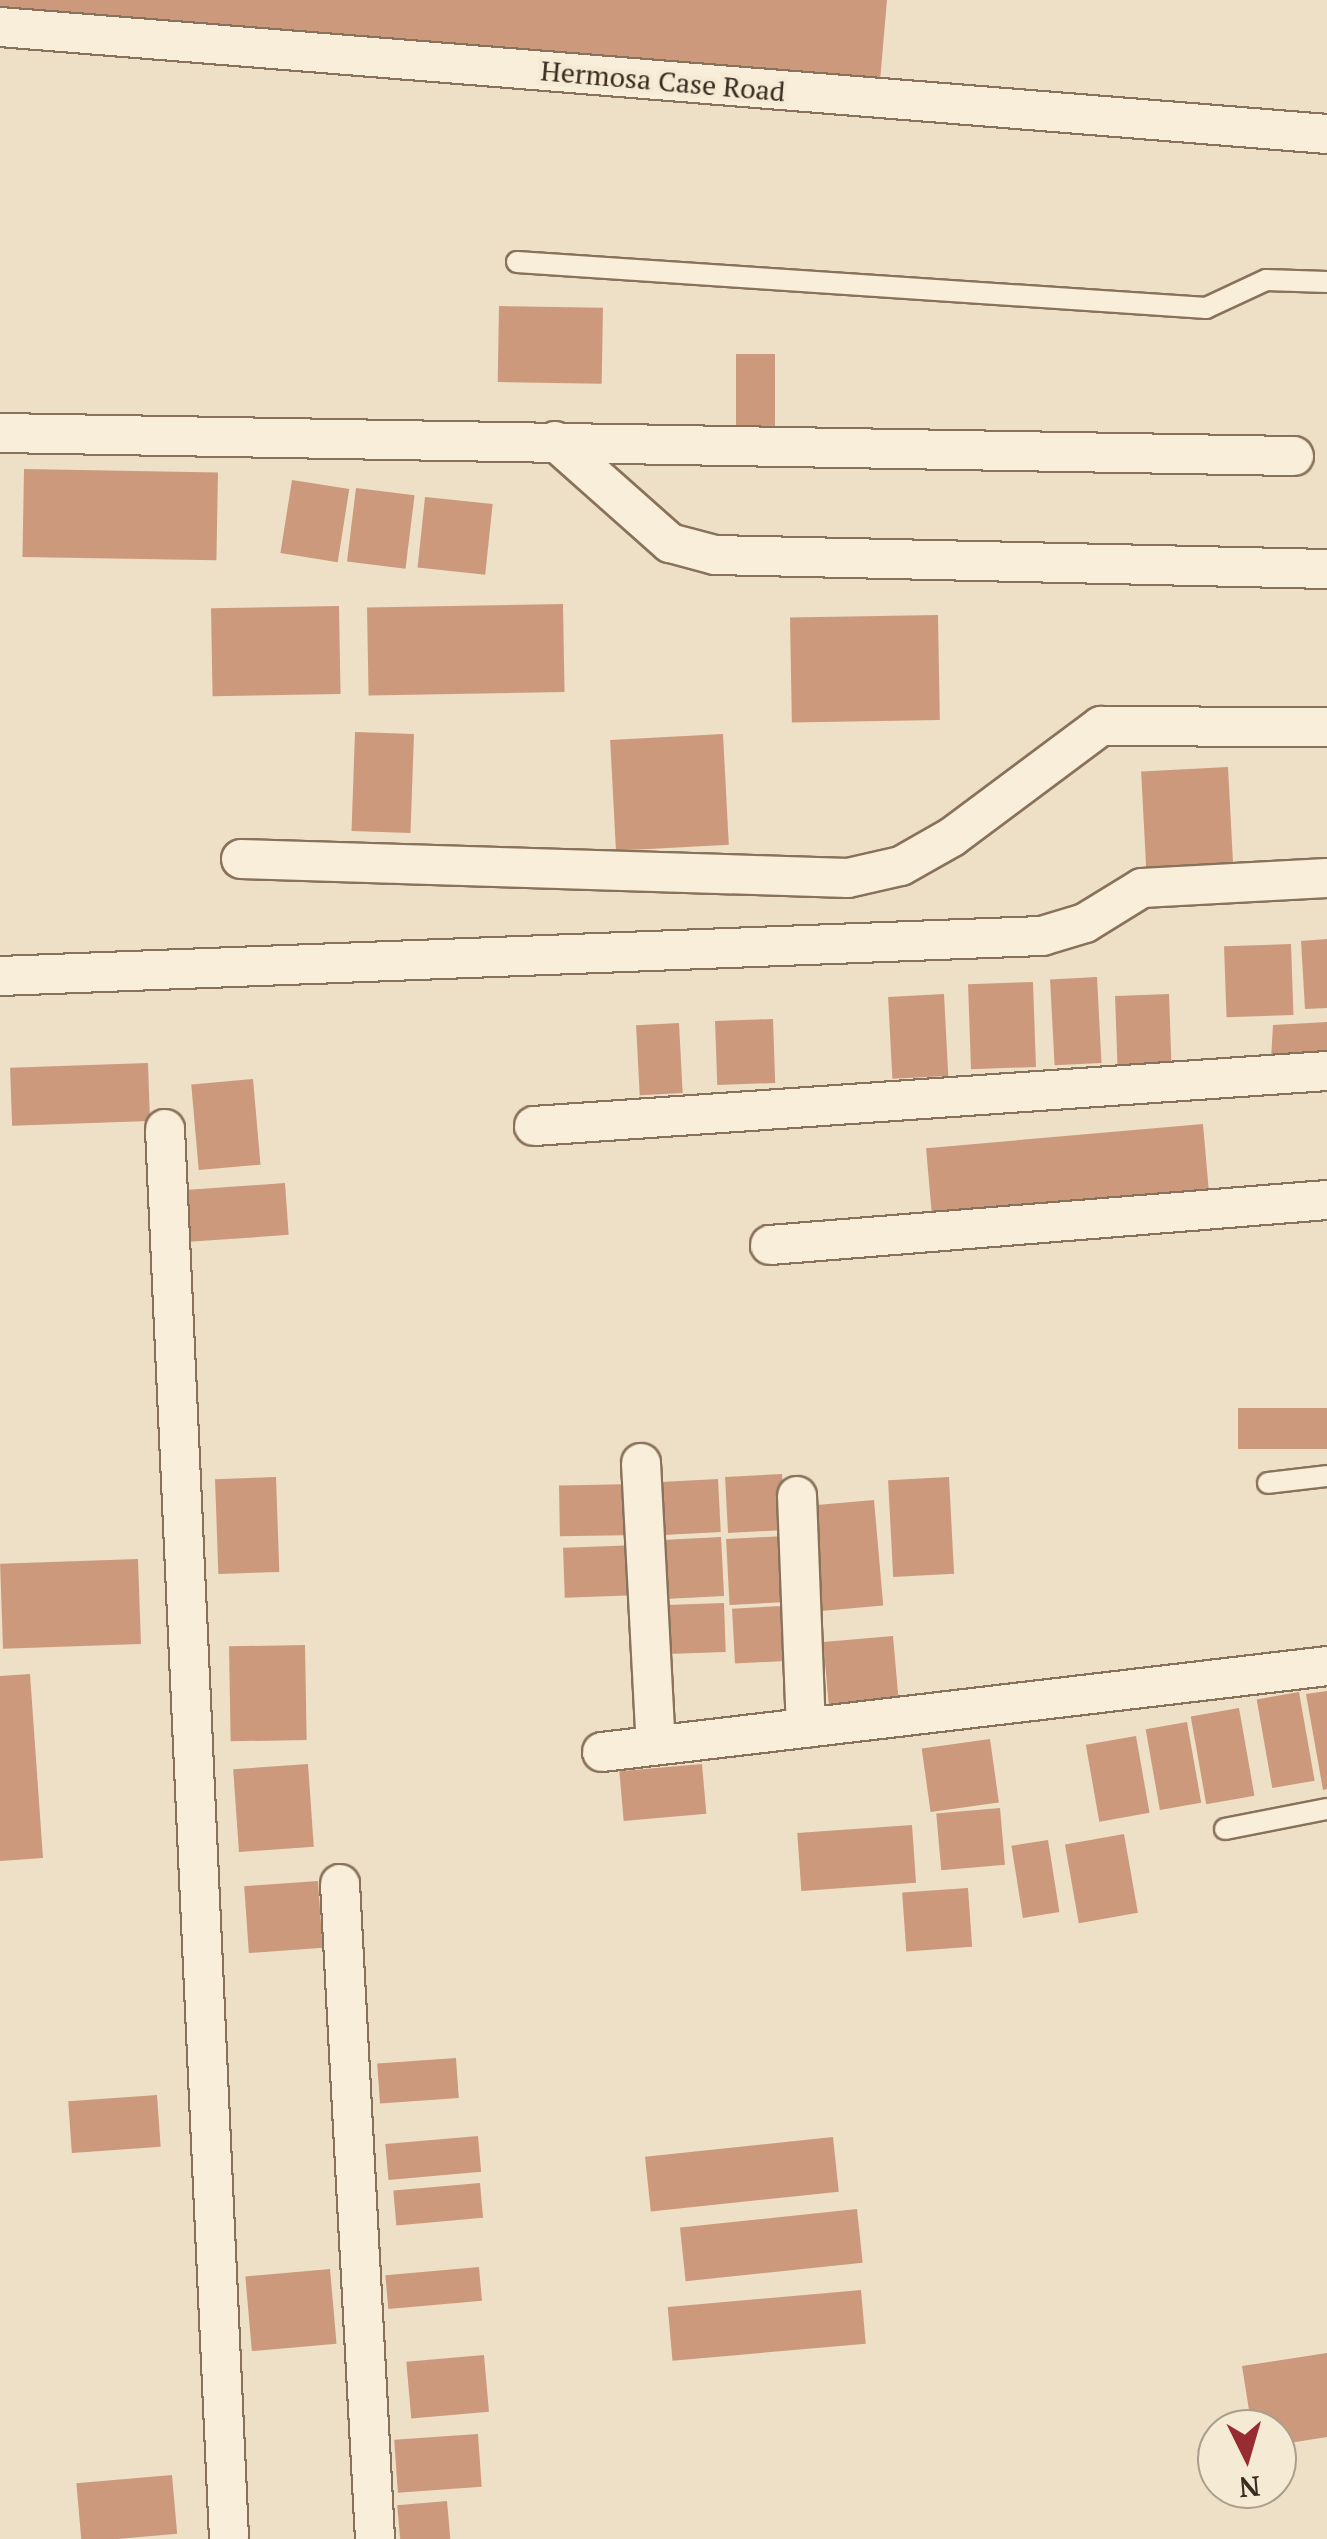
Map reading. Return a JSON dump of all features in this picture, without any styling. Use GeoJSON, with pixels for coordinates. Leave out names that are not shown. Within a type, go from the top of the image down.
{"type":"FeatureCollection","features":[{"type":"Feature","properties":{"kind":"street","name":"Hermosa Case Road"},"geometry":{"type":"LineString","coordinates":[[0,28],[1327,134]]}},
{"type":"Feature","properties":{"kind":"street"},"geometry":{"type":"LineString","coordinates":[[0,433],[1294,456]]}},
{"type":"Feature","properties":{"kind":"street"},"geometry":{"type":"LineString","coordinates":[[556,441],[670,543],[715,556],[1327,569]]}},
{"type":"Feature","properties":{"kind":"street"},"geometry":{"type":"LineString","coordinates":[[241,860],[848,878],[901,866],[952,837],[1101,726],[1327,728]]}},
{"type":"Feature","properties":{"kind":"street"},"geometry":{"type":"LineString","coordinates":[[0,976],[1042,936],[1086,923],[1142,888],[1327,878]]}},
{"type":"Feature","properties":{"kind":"street"},"geometry":{"type":"LineString","coordinates":[[534,1126],[1327,1072]]}},
{"type":"Feature","properties":{"kind":"street"},"geometry":{"type":"LineString","coordinates":[[166,1130],[229,2539]]}},
{"type":"Feature","properties":{"kind":"street"},"geometry":{"type":"LineString","coordinates":[[770,1245],[1327,1200]]}},
{"type":"Feature","properties":{"kind":"street"},"geometry":{"type":"LineString","coordinates":[[642,1463],[656,1746]]}},
{"type":"Feature","properties":{"kind":"street"},"geometry":{"type":"LineString","coordinates":[[797,1496],[806,1728]]}},
{"type":"Feature","properties":{"kind":"street"},"geometry":{"type":"LineString","coordinates":[[602,1752],[1327,1666]]}},
{"type":"Feature","properties":{"kind":"street"},"geometry":{"type":"LineString","coordinates":[[340,1884],[375,2539]]}},
{"type":"Feature","properties":{"kind":"lane"},"geometry":{"type":"LineString","coordinates":[[517,262],[1206,308],[1266,280],[1327,282]]}},
{"type":"Feature","properties":{"kind":"lane"},"geometry":{"type":"LineString","coordinates":[[1268,1483],[1327,1476]]}},
{"type":"Feature","properties":{"kind":"lane"},"geometry":{"type":"LineString","coordinates":[[1225,1830],[1327,1809]]}},
{"type":"Feature","properties":{"kind":"building"},"geometry":{"type":"Polygon","coordinates":[[[0,0],[887,0],[880,81],[0,11],[0,0]]]}},
{"type":"Feature","properties":{"kind":"building"},"geometry":{"type":"Polygon","coordinates":[[[499,306],[603,308],[602,384],[498,382],[499,306]]]}},
{"type":"Feature","properties":{"kind":"building"},"geometry":{"type":"Polygon","coordinates":[[[736,354],[775,354],[775,437],[736,437],[736,354]]]}},
{"type":"Feature","properties":{"kind":"building"},"geometry":{"type":"Polygon","coordinates":[[[24,469],[218,472],[216,560],[22,557],[24,469]]]}},
{"type":"Feature","properties":{"kind":"building"},"geometry":{"type":"Polygon","coordinates":[[[292,480],[349,489],[338,562],[280,553],[292,480]]]}},
{"type":"Feature","properties":{"kind":"building"},"geometry":{"type":"Polygon","coordinates":[[[356,488],[415,495],[406,569],[347,561],[356,488]]]}},
{"type":"Feature","properties":{"kind":"building"},"geometry":{"type":"Polygon","coordinates":[[[425,497],[493,504],[485,575],[418,568],[425,497]]]}},
{"type":"Feature","properties":{"kind":"building"},"geometry":{"type":"Polygon","coordinates":[[[563,604],[565,692],[369,695],[367,607],[563,604]]]}},
{"type":"Feature","properties":{"kind":"building"},"geometry":{"type":"Polygon","coordinates":[[[339,606],[341,694],[213,696],[211,608],[339,606]]]}},
{"type":"Feature","properties":{"kind":"building"},"geometry":{"type":"Polygon","coordinates":[[[938,615],[940,720],[792,723],[790,618],[938,615]]]}},
{"type":"Feature","properties":{"kind":"building"},"geometry":{"type":"Polygon","coordinates":[[[355,732],[414,734],[411,833],[352,831],[355,732]]]}},
{"type":"Feature","properties":{"kind":"building"},"geometry":{"type":"Polygon","coordinates":[[[723,734],[729,845],[616,851],[610,740],[723,734]]]}},
{"type":"Feature","properties":{"kind":"building"},"geometry":{"type":"Polygon","coordinates":[[[1228,767],[1233,870],[1147,874],[1141,772],[1228,767]]]}},
{"type":"Feature","properties":{"kind":"building"},"geometry":{"type":"Polygon","coordinates":[[[1327,939],[1327,1008],[1305,1009],[1301,941],[1327,939]]]}},
{"type":"Feature","properties":{"kind":"building"},"geometry":{"type":"Polygon","coordinates":[[[1291,944],[1293,1015],[1227,1017],[1224,946],[1291,944]]]}},
{"type":"Feature","properties":{"kind":"building"},"geometry":{"type":"Polygon","coordinates":[[[1097,977],[1102,1063],[1055,1065],[1050,979],[1097,977]]]}},
{"type":"Feature","properties":{"kind":"building"},"geometry":{"type":"Polygon","coordinates":[[[1033,982],[1036,1067],[971,1069],[968,984],[1033,982]]]}},
{"type":"Feature","properties":{"kind":"building"},"geometry":{"type":"Polygon","coordinates":[[[944,994],[948,1076],[892,1079],[888,997],[944,994]]]}},
{"type":"Feature","properties":{"kind":"building"},"geometry":{"type":"Polygon","coordinates":[[[1169,994],[1172,1067],[1118,1069],[1115,996],[1169,994]]]}},
{"type":"Feature","properties":{"kind":"building"},"geometry":{"type":"Polygon","coordinates":[[[773,1019],[775,1083],[717,1085],[715,1021],[773,1019]]]}},
{"type":"Feature","properties":{"kind":"building"},"geometry":{"type":"Polygon","coordinates":[[[1327,1022],[1327,1054],[1271,1060],[1273,1025],[1327,1022]]]}},
{"type":"Feature","properties":{"kind":"building"},"geometry":{"type":"Polygon","coordinates":[[[679,1023],[683,1093],[640,1095],[636,1025],[679,1023]]]}},
{"type":"Feature","properties":{"kind":"building"},"geometry":{"type":"Polygon","coordinates":[[[148,1063],[150,1121],[12,1126],[10,1068],[148,1063]]]}},
{"type":"Feature","properties":{"kind":"building"},"geometry":{"type":"Polygon","coordinates":[[[253,1079],[260,1165],[199,1170],[191,1084],[253,1079]]]}},
{"type":"Feature","properties":{"kind":"building"},"geometry":{"type":"Polygon","coordinates":[[[1203,1124],[1209,1193],[932,1217],[926,1148],[1203,1124]]]}},
{"type":"Feature","properties":{"kind":"building"},"geometry":{"type":"Polygon","coordinates":[[[285,1183],[289,1235],[189,1242],[185,1190],[285,1183]]]}},
{"type":"Feature","properties":{"kind":"building"},"geometry":{"type":"Polygon","coordinates":[[[1238,1408],[1327,1408],[1327,1449],[1238,1449],[1238,1408]]]}},
{"type":"Feature","properties":{"kind":"building"},"geometry":{"type":"Polygon","coordinates":[[[782,1474],[785,1530],[728,1533],[725,1477],[782,1474]]]}},
{"type":"Feature","properties":{"kind":"building"},"geometry":{"type":"Polygon","coordinates":[[[276,1477],[279,1572],[218,1574],[215,1479],[276,1477]]]}},
{"type":"Feature","properties":{"kind":"building"},"geometry":{"type":"Polygon","coordinates":[[[949,1477],[954,1574],[893,1577],[888,1480],[949,1477]]]}},
{"type":"Feature","properties":{"kind":"building"},"geometry":{"type":"Polygon","coordinates":[[[718,1479],[721,1532],[659,1535],[656,1482],[718,1479]]]}},
{"type":"Feature","properties":{"kind":"building"},"geometry":{"type":"Polygon","coordinates":[[[638,1484],[639,1535],[560,1536],[559,1485],[638,1484]]]}},
{"type":"Feature","properties":{"kind":"building"},"geometry":{"type":"Polygon","coordinates":[[[874,1500],[883,1606],[817,1611],[808,1506],[874,1500]]]}},
{"type":"Feature","properties":{"kind":"building"},"geometry":{"type":"Polygon","coordinates":[[[784,1536],[787,1602],[730,1605],[726,1539],[784,1536]]]}},
{"type":"Feature","properties":{"kind":"building"},"geometry":{"type":"Polygon","coordinates":[[[721,1537],[724,1596],[655,1600],[652,1541],[721,1537]]]}},
{"type":"Feature","properties":{"kind":"building"},"geometry":{"type":"Polygon","coordinates":[[[640,1545],[642,1595],[565,1598],[563,1548],[640,1545]]]}},
{"type":"Feature","properties":{"kind":"building"},"geometry":{"type":"Polygon","coordinates":[[[138,1559],[141,1644],[3,1649],[0,1564],[138,1559]]]}},
{"type":"Feature","properties":{"kind":"building"},"geometry":{"type":"Polygon","coordinates":[[[724,1603],[726,1652],[661,1654],[659,1605],[724,1603]]]}},
{"type":"Feature","properties":{"kind":"building"},"geometry":{"type":"Polygon","coordinates":[[[783,1606],[786,1661],[735,1664],[732,1609],[783,1606]]]}},
{"type":"Feature","properties":{"kind":"building"},"geometry":{"type":"Polygon","coordinates":[[[893,1636],[900,1711],[830,1717],[823,1642],[893,1636]]]}},
{"type":"Feature","properties":{"kind":"building"},"geometry":{"type":"Polygon","coordinates":[[[305,1645],[307,1740],[231,1741],[229,1646],[305,1645]]]}},
{"type":"Feature","properties":{"kind":"building"},"geometry":{"type":"Polygon","coordinates":[[[30,1674],[43,1858],[0,1861],[0,1676],[30,1674]]]}},
{"type":"Feature","properties":{"kind":"building"},"geometry":{"type":"Polygon","coordinates":[[[1327,1691],[1327,1789],[1323,1790],[1306,1694],[1327,1691]]]}},
{"type":"Feature","properties":{"kind":"building"},"geometry":{"type":"Polygon","coordinates":[[[1299,1692],[1315,1781],[1272,1788],[1257,1699],[1299,1692]]]}},
{"type":"Feature","properties":{"kind":"building"},"geometry":{"type":"Polygon","coordinates":[[[1239,1708],[1254,1796],[1206,1804],[1191,1717],[1239,1708]]]}},
{"type":"Feature","properties":{"kind":"building"},"geometry":{"type":"Polygon","coordinates":[[[1187,1722],[1201,1803],[1160,1810],[1146,1729],[1187,1722]]]}},
{"type":"Feature","properties":{"kind":"building"},"geometry":{"type":"Polygon","coordinates":[[[1136,1736],[1150,1813],[1099,1822],[1086,1745],[1136,1736]]]}},
{"type":"Feature","properties":{"kind":"building"},"geometry":{"type":"Polygon","coordinates":[[[990,1739],[999,1802],[931,1812],[922,1749],[990,1739]]]}},
{"type":"Feature","properties":{"kind":"building"},"geometry":{"type":"Polygon","coordinates":[[[308,1764],[314,1847],[239,1852],[233,1769],[308,1764]]]}},
{"type":"Feature","properties":{"kind":"building"},"geometry":{"type":"Polygon","coordinates":[[[702,1764],[706,1814],[624,1821],[619,1771],[702,1764]]]}},
{"type":"Feature","properties":{"kind":"building"},"geometry":{"type":"Polygon","coordinates":[[[1000,1808],[1005,1865],[941,1870],[936,1814],[1000,1808]]]}},
{"type":"Feature","properties":{"kind":"building"},"geometry":{"type":"Polygon","coordinates":[[[912,1825],[916,1883],[801,1891],[797,1833],[912,1825]]]}},
{"type":"Feature","properties":{"kind":"building"},"geometry":{"type":"Polygon","coordinates":[[[1124,1834],[1138,1913],[1079,1923],[1065,1844],[1124,1834]]]}},
{"type":"Feature","properties":{"kind":"building"},"geometry":{"type":"Polygon","coordinates":[[[1048,1840],[1059,1912],[1023,1918],[1011,1846],[1048,1840]]]}},
{"type":"Feature","properties":{"kind":"building"},"geometry":{"type":"Polygon","coordinates":[[[318,1881],[323,1948],[249,1953],[244,1886],[318,1881]]]}},
{"type":"Feature","properties":{"kind":"building"},"geometry":{"type":"Polygon","coordinates":[[[968,1888],[972,1947],[906,1951],[902,1893],[968,1888]]]}},
{"type":"Feature","properties":{"kind":"building"},"geometry":{"type":"Polygon","coordinates":[[[456,2058],[459,2098],[380,2103],[377,2064],[456,2058]]]}},
{"type":"Feature","properties":{"kind":"building"},"geometry":{"type":"Polygon","coordinates":[[[157,2095],[161,2147],[72,2153],[68,2101],[157,2095]]]}},
{"type":"Feature","properties":{"kind":"building"},"geometry":{"type":"Polygon","coordinates":[[[478,2136],[481,2172],[388,2180],[385,2144],[478,2136]]]}},
{"type":"Feature","properties":{"kind":"building"},"geometry":{"type":"Polygon","coordinates":[[[833,2137],[839,2192],[651,2211],[645,2157],[833,2137]]]}},
{"type":"Feature","properties":{"kind":"building"},"geometry":{"type":"Polygon","coordinates":[[[480,2183],[483,2218],[396,2225],[393,2191],[480,2183]]]}},
{"type":"Feature","properties":{"kind":"building"},"geometry":{"type":"Polygon","coordinates":[[[857,2209],[863,2263],[686,2281],[680,2228],[857,2209]]]}},
{"type":"Feature","properties":{"kind":"building"},"geometry":{"type":"Polygon","coordinates":[[[479,2267],[482,2301],[388,2309],[385,2275],[479,2267]]]}},
{"type":"Feature","properties":{"kind":"building"},"geometry":{"type":"Polygon","coordinates":[[[330,2269],[337,2344],[252,2351],[245,2276],[330,2269]]]}},
{"type":"Feature","properties":{"kind":"building"},"geometry":{"type":"Polygon","coordinates":[[[861,2290],[866,2344],[672,2361],[668,2307],[861,2290]]]}},
{"type":"Feature","properties":{"kind":"building"},"geometry":{"type":"Polygon","coordinates":[[[1327,2353],[1327,2437],[1297,2442],[1297,2409],[1249,2409],[1242,2366],[1327,2353]]]}},
{"type":"Feature","properties":{"kind":"building"},"geometry":{"type":"Polygon","coordinates":[[[484,2355],[489,2412],[411,2419],[406,2362],[484,2355]]]}},
{"type":"Feature","properties":{"kind":"building"},"geometry":{"type":"Polygon","coordinates":[[[478,2434],[482,2487],[398,2493],[394,2440],[478,2434]]]}},
{"type":"Feature","properties":{"kind":"building"},"geometry":{"type":"Polygon","coordinates":[[[172,2475],[177,2534],[81,2539],[76,2483],[172,2475]]]}},
{"type":"Feature","properties":{"kind":"building"},"geometry":{"type":"Polygon","coordinates":[[[447,2501],[450,2539],[400,2539],[397,2505],[447,2501]]]}}]}
